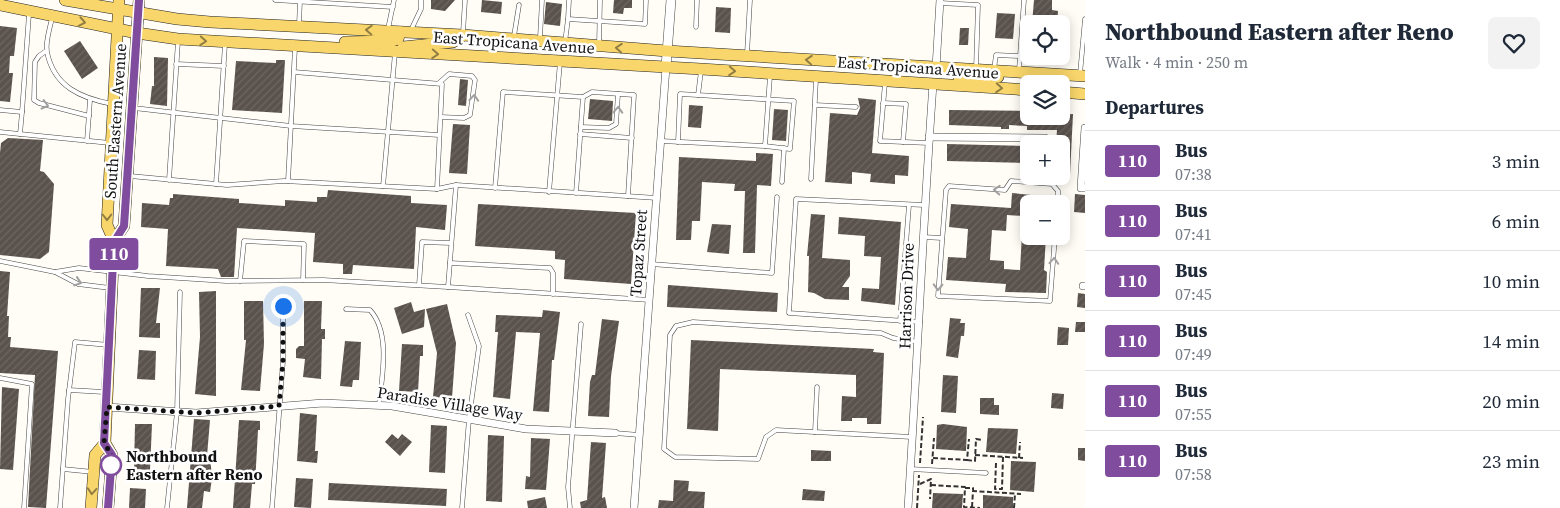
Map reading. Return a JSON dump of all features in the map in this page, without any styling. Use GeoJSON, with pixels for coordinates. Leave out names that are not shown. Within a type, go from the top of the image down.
{"type":"FeatureCollection","features":[{"type":"Feature","properties":{"kind":"main road","name":"East Tropicana Avenue"},"geometry":{"type":"LineString","coordinates":[[64,0],[119,5],[138,12],[185,20],[463,35],[667,51],[1083,76]]}},
{"type":"Feature","properties":{"kind":"main road","name":"South Eastern Avenue"},"geometry":{"type":"LineString","coordinates":[[114,242],[124,226],[139,0]]}},
{"type":"Feature","properties":{"kind":"main road","name":"East Tropicana Avenue"},"geometry":{"type":"LineString","coordinates":[[0,5],[137,34],[178,39],[1020,89]]}},
{"type":"Feature","properties":{"kind":"main road","name":"South Eastern Avenue"},"geometry":{"type":"LineString","coordinates":[[91,508],[95,454],[104,443],[111,345],[114,242],[107,225],[112,104],[119,5]]}},
{"type":"Feature","properties":{"kind":"main road"},"geometry":{"type":"LineString","coordinates":[[308,46],[344,42],[392,41],[398,39],[405,32]]}},
{"type":"Feature","properties":{"kind":"main road"},"geometry":{"type":"LineString","coordinates":[[395,51],[409,46],[453,42],[463,35]]}},
{"type":"Feature","properties":{"kind":"main road"},"geometry":{"type":"LineString","coordinates":[[885,80],[900,75],[930,76],[936,68]]}},
{"type":"Feature","properties":{"kind":"main road"},"geometry":{"type":"LineString","coordinates":[[933,84],[943,78],[983,79],[1019,73]]}},
{"type":"Feature","properties":{"kind":"main road"},"geometry":{"type":"LineString","coordinates":[[1070,93],[1085,94]]}},
{"type":"Feature","properties":{"kind":"main road","name":"South Eastern Avenue"},"geometry":{"type":"LineString","coordinates":[[104,443],[112,455],[108,508]]}},
{"type":"Feature","properties":{"kind":"street","name":"Topaz Street"},"geometry":{"type":"LineString","coordinates":[[634,508],[671,0]]}},
{"type":"Feature","properties":{"kind":"street"},"geometry":{"type":"LineString","coordinates":[[936,68],[940,1]]}},
{"type":"Feature","properties":{"kind":"street","name":"Harrison Drive"},"geometry":{"type":"LineString","coordinates":[[908,508],[920,322],[924,205],[933,84]]}},
{"type":"Feature","properties":{"kind":"street"},"geometry":{"type":"LineString","coordinates":[[1083,188],[1085,128]]}},
{"type":"Feature","properties":{"kind":"street"},"geometry":{"type":"LineString","coordinates":[[929,140],[1020,138]]}},
{"type":"Feature","properties":{"kind":"street","name":"Paradise Village Way"},"geometry":{"type":"LineString","coordinates":[[107,407],[196,413],[323,403],[379,405],[526,429],[615,433]]}},
{"type":"Feature","properties":{"kind":"lane"},"geometry":{"type":"LineString","coordinates":[[275,0],[393,7]]}},
{"type":"Feature","properties":{"kind":"lane"},"geometry":{"type":"LineString","coordinates":[[388,31],[394,0]]}},
{"type":"Feature","properties":{"kind":"lane"},"geometry":{"type":"LineString","coordinates":[[405,32],[421,9],[421,0]]}},
{"type":"Feature","properties":{"kind":"lane"},"geometry":{"type":"LineString","coordinates":[[463,35],[465,0]]}},
{"type":"Feature","properties":{"kind":"lane"},"geometry":{"type":"LineString","coordinates":[[540,40],[542,0]]}},
{"type":"Feature","properties":{"kind":"lane"},"geometry":{"type":"LineString","coordinates":[[565,43],[569,0]]}},
{"type":"Feature","properties":{"kind":"lane"},"geometry":{"type":"LineString","coordinates":[[599,46],[600,0]]}},
{"type":"Feature","properties":{"kind":"lane"},"geometry":{"type":"LineString","coordinates":[[568,19],[645,24],[646,0]]}},
{"type":"Feature","properties":{"kind":"lane"},"geometry":{"type":"LineString","coordinates":[[696,27],[697,0]]}},
{"type":"Feature","properties":{"kind":"lane"},"geometry":{"type":"LineString","coordinates":[[747,56],[750,0]]}},
{"type":"Feature","properties":{"kind":"lane"},"geometry":{"type":"LineString","coordinates":[[1023,15],[1024,0]]}},
{"type":"Feature","properties":{"kind":"lane"},"geometry":{"type":"LineString","coordinates":[[299,27],[300,1]]}},
{"type":"Feature","properties":{"kind":"lane"},"geometry":{"type":"LineString","coordinates":[[940,1],[978,6],[976,71]]}},
{"type":"Feature","properties":{"kind":"lane"},"geometry":{"type":"LineString","coordinates":[[514,39],[519,5]]}},
{"type":"Feature","properties":{"kind":"lane"},"geometry":{"type":"LineString","coordinates":[[20,134],[29,11]]}},
{"type":"Feature","properties":{"kind":"lane"},"geometry":{"type":"LineString","coordinates":[[53,16],[46,51],[55,73],[73,92],[90,100],[112,104]]}},
{"type":"Feature","properties":{"kind":"lane"},"geometry":{"type":"LineString","coordinates":[[1083,76],[1085,19]]}},
{"type":"Feature","properties":{"kind":"lane"},"geometry":{"type":"LineString","coordinates":[[169,180],[178,39]]}},
{"type":"Feature","properties":{"kind":"lane"},"geometry":{"type":"LineString","coordinates":[[216,184],[226,42]]}},
{"type":"Feature","properties":{"kind":"lane"},"geometry":{"type":"LineString","coordinates":[[288,181],[295,46]]}},
{"type":"Feature","properties":{"kind":"lane"},"geometry":{"type":"LineString","coordinates":[[46,51],[35,62],[34,100],[89,116]]}},
{"type":"Feature","properties":{"kind":"lane"},"geometry":{"type":"LineString","coordinates":[[383,186],[391,79],[395,51]]}},
{"type":"Feature","properties":{"kind":"lane"},"geometry":{"type":"LineString","coordinates":[[994,72],[996,55],[1020,56],[1019,73]]}},
{"type":"Feature","properties":{"kind":"lane"},"geometry":{"type":"LineString","coordinates":[[549,192],[555,95],[560,62]]}},
{"type":"Feature","properties":{"kind":"lane"},"geometry":{"type":"LineString","coordinates":[[176,64],[224,66]]}},
{"type":"Feature","properties":{"kind":"lane"},"geometry":{"type":"LineString","coordinates":[[698,95],[701,69]]}},
{"type":"Feature","properties":{"kind":"lane"},"geometry":{"type":"LineString","coordinates":[[294,72],[440,83],[449,74],[472,76],[475,80],[470,115],[464,118],[440,116]]}},
{"type":"Feature","properties":{"kind":"lane"},"geometry":{"type":"LineString","coordinates":[[765,146],[770,74]]}},
{"type":"Feature","properties":{"kind":"lane"},"geometry":{"type":"LineString","coordinates":[[811,179],[816,77]]}},
{"type":"Feature","properties":{"kind":"lane"},"geometry":{"type":"LineString","coordinates":[[885,80],[880,141],[929,140]]}},
{"type":"Feature","properties":{"kind":"lane"},"geometry":{"type":"LineString","coordinates":[[437,189],[442,84],[440,83]]}},
{"type":"Feature","properties":{"kind":"lane"},"geometry":{"type":"LineString","coordinates":[[495,188],[503,92],[583,97],[592,92],[634,95],[628,196]]}},
{"type":"Feature","properties":{"kind":"lane"},"geometry":{"type":"LineString","coordinates":[[581,127],[609,128],[616,124],[618,94]]}},
{"type":"Feature","properties":{"kind":"lane"},"geometry":{"type":"LineString","coordinates":[[661,141],[790,149],[794,101],[680,94],[678,142]]}},
{"type":"Feature","properties":{"kind":"lane"},"geometry":{"type":"LineString","coordinates":[[576,193],[583,97]]}},
{"type":"Feature","properties":{"kind":"lane"},"geometry":{"type":"LineString","coordinates":[[87,141],[90,100]]}},
{"type":"Feature","properties":{"kind":"lane"},"geometry":{"type":"LineString","coordinates":[[883,102],[906,104],[903,142]]}},
{"type":"Feature","properties":{"kind":"lane"},"geometry":{"type":"LineString","coordinates":[[815,105],[856,107]]}},
{"type":"Feature","properties":{"kind":"lane"},"geometry":{"type":"LineString","coordinates":[[132,108],[291,126],[440,135]]}},
{"type":"Feature","properties":{"kind":"lane"},"geometry":{"type":"LineString","coordinates":[[0,110],[22,112]]}},
{"type":"Feature","properties":{"kind":"lane"},"geometry":{"type":"LineString","coordinates":[[0,132],[110,143]]}},
{"type":"Feature","properties":{"kind":"lane"},"geometry":{"type":"LineString","coordinates":[[580,134],[632,138]]}},
{"type":"Feature","properties":{"kind":"lane"},"geometry":{"type":"LineString","coordinates":[[782,182],[784,148]]}},
{"type":"Feature","properties":{"kind":"lane"},"geometry":{"type":"LineString","coordinates":[[128,176],[216,184],[288,181],[437,189],[456,185],[657,198]]}},
{"type":"Feature","properties":{"kind":"lane"},"geometry":{"type":"LineString","coordinates":[[1054,245],[1051,299],[1047,302],[938,296],[946,190],[949,186],[1005,190],[1011,181],[1052,184],[1058,191],[1058,195]]}},
{"type":"Feature","properties":{"kind":"lane"},"geometry":{"type":"LineString","coordinates":[[448,287],[456,185]]}},
{"type":"Feature","properties":{"kind":"lane"},"geometry":{"type":"LineString","coordinates":[[651,264],[772,273],[777,197]]}},
{"type":"Feature","properties":{"kind":"lane"},"geometry":{"type":"LineString","coordinates":[[920,322],[789,313],[796,199],[924,205]]}},
{"type":"Feature","properties":{"kind":"lane"},"geometry":{"type":"LineString","coordinates":[[900,321],[909,205]]}},
{"type":"Feature","properties":{"kind":"lane"},"geometry":{"type":"LineString","coordinates":[[923,237],[942,238]]}},
{"type":"Feature","properties":{"kind":"lane"},"geometry":{"type":"LineString","coordinates":[[240,281],[244,241],[304,244],[303,280]]}},
{"type":"Feature","properties":{"kind":"lane"},"geometry":{"type":"LineString","coordinates":[[419,285],[422,242],[451,243]]}},
{"type":"Feature","properties":{"kind":"lane"},"geometry":{"type":"LineString","coordinates":[[0,261],[55,272],[78,284],[112,288]]}},
{"type":"Feature","properties":{"kind":"lane"},"geometry":{"type":"LineString","coordinates":[[450,263],[550,268],[553,273],[553,294]]}},
{"type":"Feature","properties":{"kind":"lane"},"geometry":{"type":"LineString","coordinates":[[55,272],[79,268],[159,277],[240,281],[303,280],[419,285],[650,300]]}},
{"type":"Feature","properties":{"kind":"lane"},"geometry":{"type":"LineString","coordinates":[[167,508],[176,412],[180,292]]}},
{"type":"Feature","properties":{"kind":"lane"},"geometry":{"type":"LineString","coordinates":[[272,508],[283,361],[283,306]]}},
{"type":"Feature","properties":{"kind":"lane"},"geometry":{"type":"LineString","coordinates":[[346,310],[370,310],[377,318],[383,342],[379,405]]}},
{"type":"Feature","properties":{"kind":"lane"},"geometry":{"type":"LineString","coordinates":[[462,508],[469,419],[479,346],[468,315]]}},
{"type":"Feature","properties":{"kind":"lane"},"geometry":{"type":"LineString","coordinates":[[912,438],[776,430],[766,437],[758,459],[675,457],[664,449],[670,334],[676,326],[693,322],[881,333],[893,338],[918,342]]}},
{"type":"Feature","properties":{"kind":"lane"},"geometry":{"type":"LineString","coordinates":[[570,508],[568,487],[581,324]]}},
{"type":"Feature","properties":{"kind":"lane"},"geometry":{"type":"LineString","coordinates":[[60,508],[69,390],[75,342],[111,345]]}},
{"type":"Feature","properties":{"kind":"lane"},"geometry":{"type":"LineString","coordinates":[[0,378],[32,384],[24,508]]}},
{"type":"Feature","properties":{"kind":"lane"},"geometry":{"type":"LineString","coordinates":[[815,432],[817,387]]}},
{"type":"Feature","properties":{"kind":"lane"},"geometry":{"type":"LineString","coordinates":[[69,390],[108,393]]}},
{"type":"Feature","properties":{"kind":"lane","name":"Paradise Village Way"},"geometry":{"type":"LineString","coordinates":[[615,433],[639,435]]}},
{"type":"Feature","properties":{"kind":"lane"},"geometry":{"type":"LineString","coordinates":[[910,469],[986,474]]}},
{"type":"Feature","properties":{"kind":"lane"},"geometry":{"type":"LineString","coordinates":[[63,470],[94,472]]}},
{"type":"Feature","properties":{"kind":"path"},"geometry":{"type":"LineString","coordinates":[[920,462],[932,464],[934,438]]}},
{"type":"Feature","properties":{"kind":"path"},"geometry":{"type":"LineString","coordinates":[[967,460],[968,439]]}},
{"type":"Feature","properties":{"kind":"path"},"geometry":{"type":"LineString","coordinates":[[933,458],[975,461],[976,439],[983,440]]}},
{"type":"Feature","properties":{"kind":"path"},"geometry":{"type":"LineString","coordinates":[[1020,442],[1020,458]]}},
{"type":"Feature","properties":{"kind":"path"},"geometry":{"type":"LineString","coordinates":[[975,455],[1024,458]]}},
{"type":"Feature","properties":{"kind":"path"},"geometry":{"type":"LineString","coordinates":[[996,463],[995,489],[1002,489],[1003,457]]}},
{"type":"Feature","properties":{"kind":"path"},"geometry":{"type":"LineString","coordinates":[[996,476],[1002,476]]}},
{"type":"Feature","properties":{"kind":"path"},"geometry":{"type":"LineString","coordinates":[[919,486],[924,480],[931,479],[930,499]]}},
{"type":"Feature","properties":{"kind":"path"},"geometry":{"type":"LineString","coordinates":[[931,485],[973,488],[973,491],[1021,494]]}},
{"type":"Feature","properties":{"kind":"path"},"geometry":{"type":"LineString","coordinates":[[965,488],[964,507],[980,508]]}},
{"type":"Feature","properties":{"kind":"path"},"geometry":{"type":"LineString","coordinates":[[972,507],[973,491]]}},
{"type":"Feature","properties":{"kind":"path"},"geometry":{"type":"LineString","coordinates":[[1014,508],[1015,494]]}},
{"type":"Feature","properties":{"kind":"building"},"geometry":{"type":"Polygon","coordinates":[[[431,0],[455,0],[445,11],[431,9],[431,0]]]}},
{"type":"Feature","properties":{"kind":"building"},"geometry":{"type":"Polygon","coordinates":[[[482,0],[502,2],[501,14],[481,12],[482,0]]]}},
{"type":"Feature","properties":{"kind":"building"},"geometry":{"type":"Polygon","coordinates":[[[614,0],[632,0],[632,8],[624,8],[623,14],[613,13],[614,0]]]}},
{"type":"Feature","properties":{"kind":"building"},"geometry":{"type":"Polygon","coordinates":[[[1034,0],[1052,0],[1052,10],[1058,11],[1058,15],[1033,15],[1034,0]]]}},
{"type":"Feature","properties":{"kind":"building"},"geometry":{"type":"Polygon","coordinates":[[[546,2],[562,4],[560,26],[544,24],[546,2]]]}},
{"type":"Feature","properties":{"kind":"building"},"geometry":{"type":"Polygon","coordinates":[[[716,7],[731,8],[730,33],[715,32],[716,7]]]}},
{"type":"Feature","properties":{"kind":"building"},"geometry":{"type":"Polygon","coordinates":[[[997,13],[1015,14],[1013,39],[995,38],[997,13]]]}},
{"type":"Feature","properties":{"kind":"building"},"geometry":{"type":"Polygon","coordinates":[[[0,26],[17,28],[14,56],[10,56],[9,73],[13,73],[10,102],[0,101],[0,26]]]}},
{"type":"Feature","properties":{"kind":"building"},"geometry":{"type":"Polygon","coordinates":[[[960,28],[969,28],[968,45],[959,45],[960,28]]]}},
{"type":"Feature","properties":{"kind":"building"},"geometry":{"type":"Polygon","coordinates":[[[80,41],[98,68],[82,79],[64,51],[80,41]]]}},
{"type":"Feature","properties":{"kind":"building"},"geometry":{"type":"Polygon","coordinates":[[[154,57],[168,58],[167,106],[150,104],[152,86],[154,86],[154,57]]]}},
{"type":"Feature","properties":{"kind":"building"},"geometry":{"type":"Polygon","coordinates":[[[276,60],[285,60],[282,113],[232,110],[236,61],[276,63],[276,60]]]}},
{"type":"Feature","properties":{"kind":"building"},"geometry":{"type":"Polygon","coordinates":[[[460,79],[468,80],[466,106],[458,105],[460,79]]]}},
{"type":"Feature","properties":{"kind":"building"},"geometry":{"type":"Polygon","coordinates":[[[858,98],[876,100],[872,153],[909,156],[908,176],[895,175],[895,184],[870,182],[871,174],[852,172],[852,184],[825,182],[830,113],[857,115],[860,108],[858,98]]]}},
{"type":"Feature","properties":{"kind":"building"},"geometry":{"type":"Polygon","coordinates":[[[590,99],[613,101],[612,121],[588,119],[590,99]]]}},
{"type":"Feature","properties":{"kind":"building"},"geometry":{"type":"Polygon","coordinates":[[[689,105],[703,106],[701,128],[688,127],[689,105]]]}},
{"type":"Feature","properties":{"kind":"building"},"geometry":{"type":"Polygon","coordinates":[[[774,109],[788,110],[786,141],[772,140],[774,109]]]}},
{"type":"Feature","properties":{"kind":"building"},"geometry":{"type":"Polygon","coordinates":[[[949,110],[1020,111],[1020,125],[1070,125],[1070,114],[1073,114],[1070,174],[1070,135],[1057,135],[1057,130],[1027,130],[1027,126],[1009,125],[1009,129],[1001,129],[1001,127],[949,125],[949,110]]]}},
{"type":"Feature","properties":{"kind":"building"},"geometry":{"type":"Polygon","coordinates":[[[453,124],[470,125],[467,174],[449,173],[453,124]]]}},
{"type":"Feature","properties":{"kind":"building"},"geometry":{"type":"Polygon","coordinates":[[[8,138],[43,140],[40,171],[44,172],[54,184],[49,252],[40,259],[0,255],[0,153],[1,143],[8,138]]]}},
{"type":"Feature","properties":{"kind":"building"},"geometry":{"type":"Polygon","coordinates":[[[947,144],[1020,146],[1020,163],[947,161],[947,144]]]}},
{"type":"Feature","properties":{"kind":"building"},"geometry":{"type":"Polygon","coordinates":[[[756,153],[773,154],[771,186],[757,185],[755,253],[743,253],[745,191],[734,191],[735,184],[702,182],[700,221],[692,221],[691,240],[676,240],[679,157],[756,161],[756,153]]]}},
{"type":"Feature","properties":{"kind":"building"},"geometry":{"type":"Polygon","coordinates":[[[328,190],[411,196],[411,203],[447,205],[445,230],[416,227],[414,269],[353,265],[352,274],[343,274],[343,264],[313,262],[315,233],[237,228],[234,277],[221,277],[218,269],[166,266],[168,229],[141,227],[142,203],[169,205],[173,194],[239,199],[239,203],[285,206],[285,200],[317,202],[317,197],[327,197],[328,190]]]}},
{"type":"Feature","properties":{"kind":"building"},"geometry":{"type":"Polygon","coordinates":[[[1012,193],[1032,195],[1020,195],[1020,216],[1007,215],[1006,231],[992,230],[990,260],[1004,261],[1004,269],[1020,270],[1021,245],[1045,245],[1044,270],[1047,272],[1046,293],[1005,292],[1006,284],[946,280],[948,257],[966,258],[968,229],[949,227],[951,204],[1011,208],[1012,193]]]}},
{"type":"Feature","properties":{"kind":"building"},"geometry":{"type":"Polygon","coordinates":[[[1075,194],[1085,195],[1085,213],[1074,212],[1075,194]]]}},
{"type":"Feature","properties":{"kind":"building"},"geometry":{"type":"Polygon","coordinates":[[[478,204],[636,213],[631,284],[564,279],[565,260],[555,259],[555,251],[475,246],[478,204]]]}},
{"type":"Feature","properties":{"kind":"building"},"geometry":{"type":"Polygon","coordinates":[[[811,214],[825,215],[822,258],[850,260],[850,276],[842,287],[849,287],[849,300],[825,299],[808,292],[809,256],[807,256],[811,214]]]}},
{"type":"Feature","properties":{"kind":"building"},"geometry":{"type":"Polygon","coordinates":[[[839,217],[901,222],[895,305],[861,301],[862,288],[879,289],[881,257],[864,256],[865,236],[838,234],[839,217]]]}},
{"type":"Feature","properties":{"kind":"building"},"geometry":{"type":"Polygon","coordinates":[[[712,224],[731,225],[729,254],[707,252],[712,224]]]}},
{"type":"Feature","properties":{"kind":"building"},"geometry":{"type":"Polygon","coordinates":[[[0,271],[10,272],[7,316],[9,316],[8,337],[11,337],[10,347],[58,351],[46,508],[28,507],[35,375],[0,373],[0,271]]]}},
{"type":"Feature","properties":{"kind":"building"},"geometry":{"type":"Polygon","coordinates":[[[668,285],[778,293],[777,312],[667,307],[668,285]]]}},
{"type":"Feature","properties":{"kind":"building"},"geometry":{"type":"Polygon","coordinates":[[[141,288],[160,288],[156,323],[160,323],[160,338],[139,337],[141,288]]]}},
{"type":"Feature","properties":{"kind":"building"},"geometry":{"type":"Polygon","coordinates":[[[216,291],[216,396],[195,394],[200,337],[199,292],[216,291]]]}},
{"type":"Feature","properties":{"kind":"building"},"geometry":{"type":"Polygon","coordinates":[[[1078,293],[1085,294],[1085,308],[1077,307],[1078,293]]]}},
{"type":"Feature","properties":{"kind":"building"},"geometry":{"type":"Polygon","coordinates":[[[244,301],[263,301],[264,344],[260,391],[241,390],[246,340],[244,340],[244,301]]]}},
{"type":"Feature","properties":{"kind":"building"},"geometry":{"type":"Polygon","coordinates":[[[304,301],[322,301],[321,329],[325,329],[325,339],[322,339],[321,379],[303,377],[305,359],[296,358],[296,349],[299,346],[304,346],[304,301]]]}},
{"type":"Feature","properties":{"kind":"building"},"geometry":{"type":"Polygon","coordinates":[[[411,302],[414,312],[425,309],[424,327],[402,334],[394,308],[411,302]]]}},
{"type":"Feature","properties":{"kind":"building"},"geometry":{"type":"Polygon","coordinates":[[[447,304],[456,343],[452,398],[433,397],[437,353],[426,309],[447,304]]]}},
{"type":"Feature","properties":{"kind":"building"},"geometry":{"type":"Polygon","coordinates":[[[543,310],[560,312],[554,360],[552,360],[549,412],[533,411],[540,333],[516,332],[510,399],[493,397],[498,332],[495,332],[496,315],[542,317],[543,310]]]}},
{"type":"Feature","properties":{"kind":"building"},"geometry":{"type":"Polygon","coordinates":[[[950,318],[961,319],[960,323],[965,323],[964,336],[961,336],[958,358],[946,356],[950,318]]]}},
{"type":"Feature","properties":{"kind":"building"},"geometry":{"type":"Polygon","coordinates":[[[602,319],[619,321],[611,376],[609,417],[588,416],[590,382],[592,375],[595,375],[602,319]]]}},
{"type":"Feature","properties":{"kind":"building"},"geometry":{"type":"Polygon","coordinates":[[[1076,322],[1085,322],[1085,332],[1075,332],[1076,322]]]}},
{"type":"Feature","properties":{"kind":"building"},"geometry":{"type":"Polygon","coordinates":[[[1058,327],[1069,328],[1068,345],[1057,345],[1058,327]]]}},
{"type":"Feature","properties":{"kind":"building"},"geometry":{"type":"Polygon","coordinates":[[[691,340],[874,349],[873,352],[884,353],[881,424],[867,424],[867,418],[852,418],[852,421],[841,421],[842,396],[856,397],[856,375],[720,369],[718,431],[687,429],[691,340]]]}},
{"type":"Feature","properties":{"kind":"building"},"geometry":{"type":"Polygon","coordinates":[[[345,341],[361,342],[359,380],[353,380],[352,387],[340,386],[345,341]]]}},
{"type":"Feature","properties":{"kind":"building"},"geometry":{"type":"Polygon","coordinates":[[[402,344],[423,345],[423,356],[420,356],[418,392],[399,391],[402,344]]]}},
{"type":"Feature","properties":{"kind":"building"},"geometry":{"type":"Polygon","coordinates":[[[139,350],[156,351],[155,380],[137,379],[139,350]]]}},
{"type":"Feature","properties":{"kind":"building"},"geometry":{"type":"Polygon","coordinates":[[[943,375],[958,376],[956,413],[941,412],[943,375]]]}},
{"type":"Feature","properties":{"kind":"building"},"geometry":{"type":"Polygon","coordinates":[[[2,387],[19,389],[13,470],[0,469],[2,387]]]}},
{"type":"Feature","properties":{"kind":"building"},"geometry":{"type":"Polygon","coordinates":[[[1052,393],[1064,394],[1063,409],[1051,408],[1052,393]]]}},
{"type":"Feature","properties":{"kind":"building"},"geometry":{"type":"Polygon","coordinates":[[[980,398],[994,398],[994,405],[999,405],[999,415],[980,414],[980,398]]]}},
{"type":"Feature","properties":{"kind":"building"},"geometry":{"type":"Polygon","coordinates":[[[300,413],[317,415],[315,451],[318,451],[317,463],[297,461],[300,413]]]}},
{"type":"Feature","properties":{"kind":"building"},"geometry":{"type":"Polygon","coordinates":[[[194,419],[210,420],[207,456],[210,456],[212,478],[210,492],[204,491],[202,508],[187,508],[194,419]]]}},
{"type":"Feature","properties":{"kind":"building"},"geometry":{"type":"Polygon","coordinates":[[[239,420],[260,421],[255,484],[252,484],[250,508],[233,508],[239,420]]]}},
{"type":"Feature","properties":{"kind":"building"},"geometry":{"type":"Polygon","coordinates":[[[135,424],[152,424],[150,470],[134,469],[135,424]]]}},
{"type":"Feature","properties":{"kind":"building"},"geometry":{"type":"Polygon","coordinates":[[[431,425],[447,426],[445,473],[429,472],[431,425]]]}},
{"type":"Feature","properties":{"kind":"building"},"geometry":{"type":"Polygon","coordinates":[[[937,425],[967,427],[966,451],[936,449],[937,425]]]}},
{"type":"Feature","properties":{"kind":"building"},"geometry":{"type":"Polygon","coordinates":[[[988,428],[1018,429],[1016,454],[986,452],[988,428]]]}},
{"type":"Feature","properties":{"kind":"building"},"geometry":{"type":"Polygon","coordinates":[[[392,434],[398,439],[402,434],[412,442],[400,456],[385,442],[392,434]]]}},
{"type":"Feature","properties":{"kind":"building"},"geometry":{"type":"Polygon","coordinates":[[[488,435],[504,436],[502,502],[486,501],[488,435]]]}},
{"type":"Feature","properties":{"kind":"building"},"geometry":{"type":"Polygon","coordinates":[[[531,438],[550,439],[546,490],[525,489],[526,476],[530,477],[531,438]]]}},
{"type":"Feature","properties":{"kind":"building"},"geometry":{"type":"Polygon","coordinates":[[[591,442],[606,443],[602,498],[605,497],[607,508],[581,508],[580,502],[587,500],[591,442]]]}},
{"type":"Feature","properties":{"kind":"building"},"geometry":{"type":"Polygon","coordinates":[[[1078,448],[1085,448],[1085,461],[1078,460],[1078,448]]]}},
{"type":"Feature","properties":{"kind":"building"},"geometry":{"type":"Polygon","coordinates":[[[811,450],[831,451],[831,461],[811,461],[811,450]]]}},
{"type":"Feature","properties":{"kind":"building"},"geometry":{"type":"Polygon","coordinates":[[[1011,461],[1036,462],[1034,492],[1010,490],[1011,461]]]}},
{"type":"Feature","properties":{"kind":"building"},"geometry":{"type":"Polygon","coordinates":[[[296,478],[313,479],[311,508],[294,507],[296,478]]]}},
{"type":"Feature","properties":{"kind":"building"},"geometry":{"type":"Polygon","coordinates":[[[674,480],[689,481],[688,491],[705,492],[704,508],[658,508],[659,500],[673,501],[674,480]]]}},
{"type":"Feature","properties":{"kind":"building"},"geometry":{"type":"Polygon","coordinates":[[[329,483],[447,489],[446,506],[328,500],[329,483]]]}},
{"type":"Feature","properties":{"kind":"building"},"geometry":{"type":"Polygon","coordinates":[[[130,488],[146,489],[145,508],[129,508],[130,488]]]}},
{"type":"Feature","properties":{"kind":"building"},"geometry":{"type":"Polygon","coordinates":[[[803,489],[825,491],[824,501],[802,500],[803,489]]]}},
{"type":"Feature","properties":{"kind":"building"},"geometry":{"type":"Polygon","coordinates":[[[933,493],[963,494],[962,508],[932,508],[933,493]]]}},
{"type":"Feature","properties":{"kind":"building"},"geometry":{"type":"Polygon","coordinates":[[[983,495],[1013,497],[1013,508],[983,508],[983,495]]]}},
{"type":"Feature","properties":{"kind":"building"},"geometry":{"type":"Polygon","coordinates":[[[545,497],[547,508],[528,508],[527,501],[545,497]]]}},
{"type":"Feature","properties":{"kind":"bus line","name":"110"},"geometry":{"type":"LineString","coordinates":[[108,508],[112,455],[104,443],[111,345],[114,242],[124,226],[139,0]]}},
{"type":"Feature","properties":{"kind":"place","name":"Northbound Eastern after Reno"},"geometry":{"type":"Point","coordinates":[111,465]}},
{"type":"Feature","properties":{"kind":"route"},"geometry":{"type":"LineString","coordinates":[[111,465],[112,455],[104,443],[107,407],[196,413],[279,406],[283,361],[283,306]]}}]}
